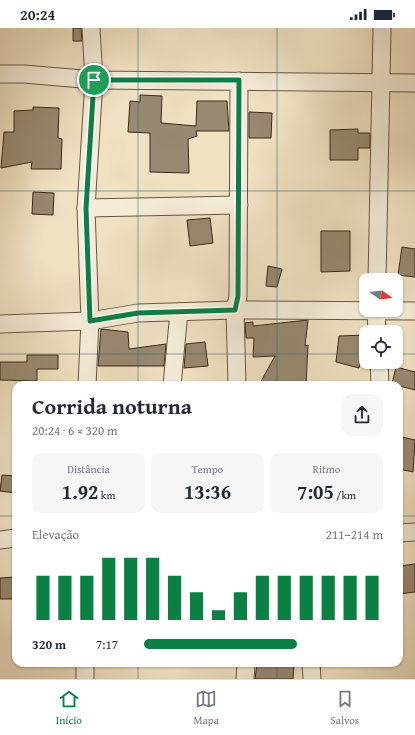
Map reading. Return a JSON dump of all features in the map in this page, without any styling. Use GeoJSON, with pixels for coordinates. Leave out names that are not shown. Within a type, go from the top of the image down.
{"type":"FeatureCollection","features":[{"type":"Feature","properties":{"kind":"street"},"geometry":{"type":"LineString","coordinates":[[87,381],[90,321],[86,208],[94,80],[91,28]]}},
{"type":"Feature","properties":{"kind":"street"},"geometry":{"type":"LineString","coordinates":[[377,273],[382,28]]}},
{"type":"Feature","properties":{"kind":"street"},"geometry":{"type":"LineString","coordinates":[[0,74],[24,74],[94,80],[239,80],[415,83]]}},
{"type":"Feature","properties":{"kind":"street"},"geometry":{"type":"LineString","coordinates":[[238,381],[235,310],[238,296],[239,80]]}},
{"type":"Feature","properties":{"kind":"street"},"geometry":{"type":"LineString","coordinates":[[86,208],[239,205]]}},
{"type":"Feature","properties":{"kind":"street"},"geometry":{"type":"LineString","coordinates":[[0,324],[90,321],[120,314],[235,310],[359,311]]}},
{"type":"Feature","properties":{"kind":"street"},"geometry":{"type":"LineString","coordinates":[[403,311],[415,311]]}},
{"type":"Feature","properties":{"kind":"street"},"geometry":{"type":"LineString","coordinates":[[172,381],[179,312]]}},
{"type":"Feature","properties":{"kind":"street"},"geometry":{"type":"LineString","coordinates":[[379,369],[380,381]]}},
{"type":"Feature","properties":{"kind":"street"},"geometry":{"type":"LineString","coordinates":[[403,533],[415,532]]}},
{"type":"Feature","properties":{"kind":"street"},"geometry":{"type":"LineString","coordinates":[[0,540],[12,538]]}},
{"type":"Feature","properties":{"kind":"street"},"geometry":{"type":"LineString","coordinates":[[85,667],[85,679]]}},
{"type":"Feature","properties":{"kind":"street"},"geometry":{"type":"LineString","coordinates":[[245,679],[246,667]]}},
{"type":"Feature","properties":{"kind":"street"},"geometry":{"type":"LineString","coordinates":[[312,667],[312,679]]}},
{"type":"Feature","properties":{"kind":"building"},"geometry":{"type":"Polygon","coordinates":[[[73,28],[81,28],[82,41],[73,41],[73,28]]]}},
{"type":"Feature","properties":{"kind":"building"},"geometry":{"type":"Polygon","coordinates":[[[140,95],[162,96],[161,123],[196,126],[197,101],[227,101],[229,131],[196,131],[197,136],[188,139],[189,173],[150,172],[150,133],[128,132],[130,101],[140,102],[140,95]]]}},
{"type":"Feature","properties":{"kind":"building"},"geometry":{"type":"Polygon","coordinates":[[[33,107],[59,108],[58,138],[62,139],[61,169],[31,169],[32,162],[1,168],[4,132],[14,132],[14,111],[33,110],[33,107]]]}},
{"type":"Feature","properties":{"kind":"building"},"geometry":{"type":"Polygon","coordinates":[[[249,112],[272,113],[271,138],[249,138],[249,112]]]}},
{"type":"Feature","properties":{"kind":"building"},"geometry":{"type":"Polygon","coordinates":[[[358,129],[358,133],[370,133],[370,148],[358,148],[358,160],[330,160],[330,130],[358,129]]]}},
{"type":"Feature","properties":{"kind":"building"},"geometry":{"type":"Polygon","coordinates":[[[33,192],[54,193],[53,215],[32,214],[33,192]]]}},
{"type":"Feature","properties":{"kind":"building"},"geometry":{"type":"Polygon","coordinates":[[[210,218],[213,243],[190,246],[187,220],[210,218]]]}},
{"type":"Feature","properties":{"kind":"building"},"geometry":{"type":"Polygon","coordinates":[[[321,231],[350,231],[350,271],[321,272],[321,231]]]}},
{"type":"Feature","properties":{"kind":"building"},"geometry":{"type":"Polygon","coordinates":[[[402,247],[415,249],[415,277],[403,276],[403,273],[398,273],[402,247]]]}},
{"type":"Feature","properties":{"kind":"building"},"geometry":{"type":"Polygon","coordinates":[[[268,266],[282,269],[277,287],[266,286],[268,266]]]}},
{"type":"Feature","properties":{"kind":"building"},"geometry":{"type":"Polygon","coordinates":[[[308,320],[305,346],[308,345],[306,381],[261,381],[275,356],[253,357],[254,338],[246,338],[245,323],[253,322],[253,326],[308,320]]]}},
{"type":"Feature","properties":{"kind":"building"},"geometry":{"type":"Polygon","coordinates":[[[101,329],[128,332],[129,349],[166,344],[164,366],[98,366],[101,329]]]}},
{"type":"Feature","properties":{"kind":"building"},"geometry":{"type":"Polygon","coordinates":[[[359,335],[359,368],[336,362],[339,336],[359,335]]]}},
{"type":"Feature","properties":{"kind":"building"},"geometry":{"type":"Polygon","coordinates":[[[205,342],[208,366],[184,368],[186,344],[205,342]]]}},
{"type":"Feature","properties":{"kind":"building"},"geometry":{"type":"Polygon","coordinates":[[[27,355],[58,355],[58,369],[37,369],[37,381],[0,380],[0,362],[27,362],[27,355]]]}},
{"type":"Feature","properties":{"kind":"building"},"geometry":{"type":"Polygon","coordinates":[[[396,369],[403,369],[415,372],[415,390],[403,387],[403,381],[393,381],[396,369]]]}},
{"type":"Feature","properties":{"kind":"building"},"geometry":{"type":"Polygon","coordinates":[[[403,437],[415,440],[413,472],[403,470],[403,437]]]}},
{"type":"Feature","properties":{"kind":"building"},"geometry":{"type":"Polygon","coordinates":[[[2,475],[12,476],[12,492],[0,491],[2,475]]]}},
{"type":"Feature","properties":{"kind":"building"},"geometry":{"type":"Polygon","coordinates":[[[415,564],[415,592],[403,594],[403,566],[415,564]]]}},
{"type":"Feature","properties":{"kind":"building"},"geometry":{"type":"Polygon","coordinates":[[[12,577],[12,599],[0,599],[0,578],[12,577]]]}},
{"type":"Feature","properties":{"kind":"building"},"geometry":{"type":"Polygon","coordinates":[[[256,667],[294,667],[293,679],[255,679],[256,667]]]}},
{"type":"Feature","properties":{"kind":"route"},"geometry":{"type":"LineString","coordinates":[[94,80],[239,80],[238,296],[235,310],[120,314],[90,321],[86,208],[94,80]]}}]}
